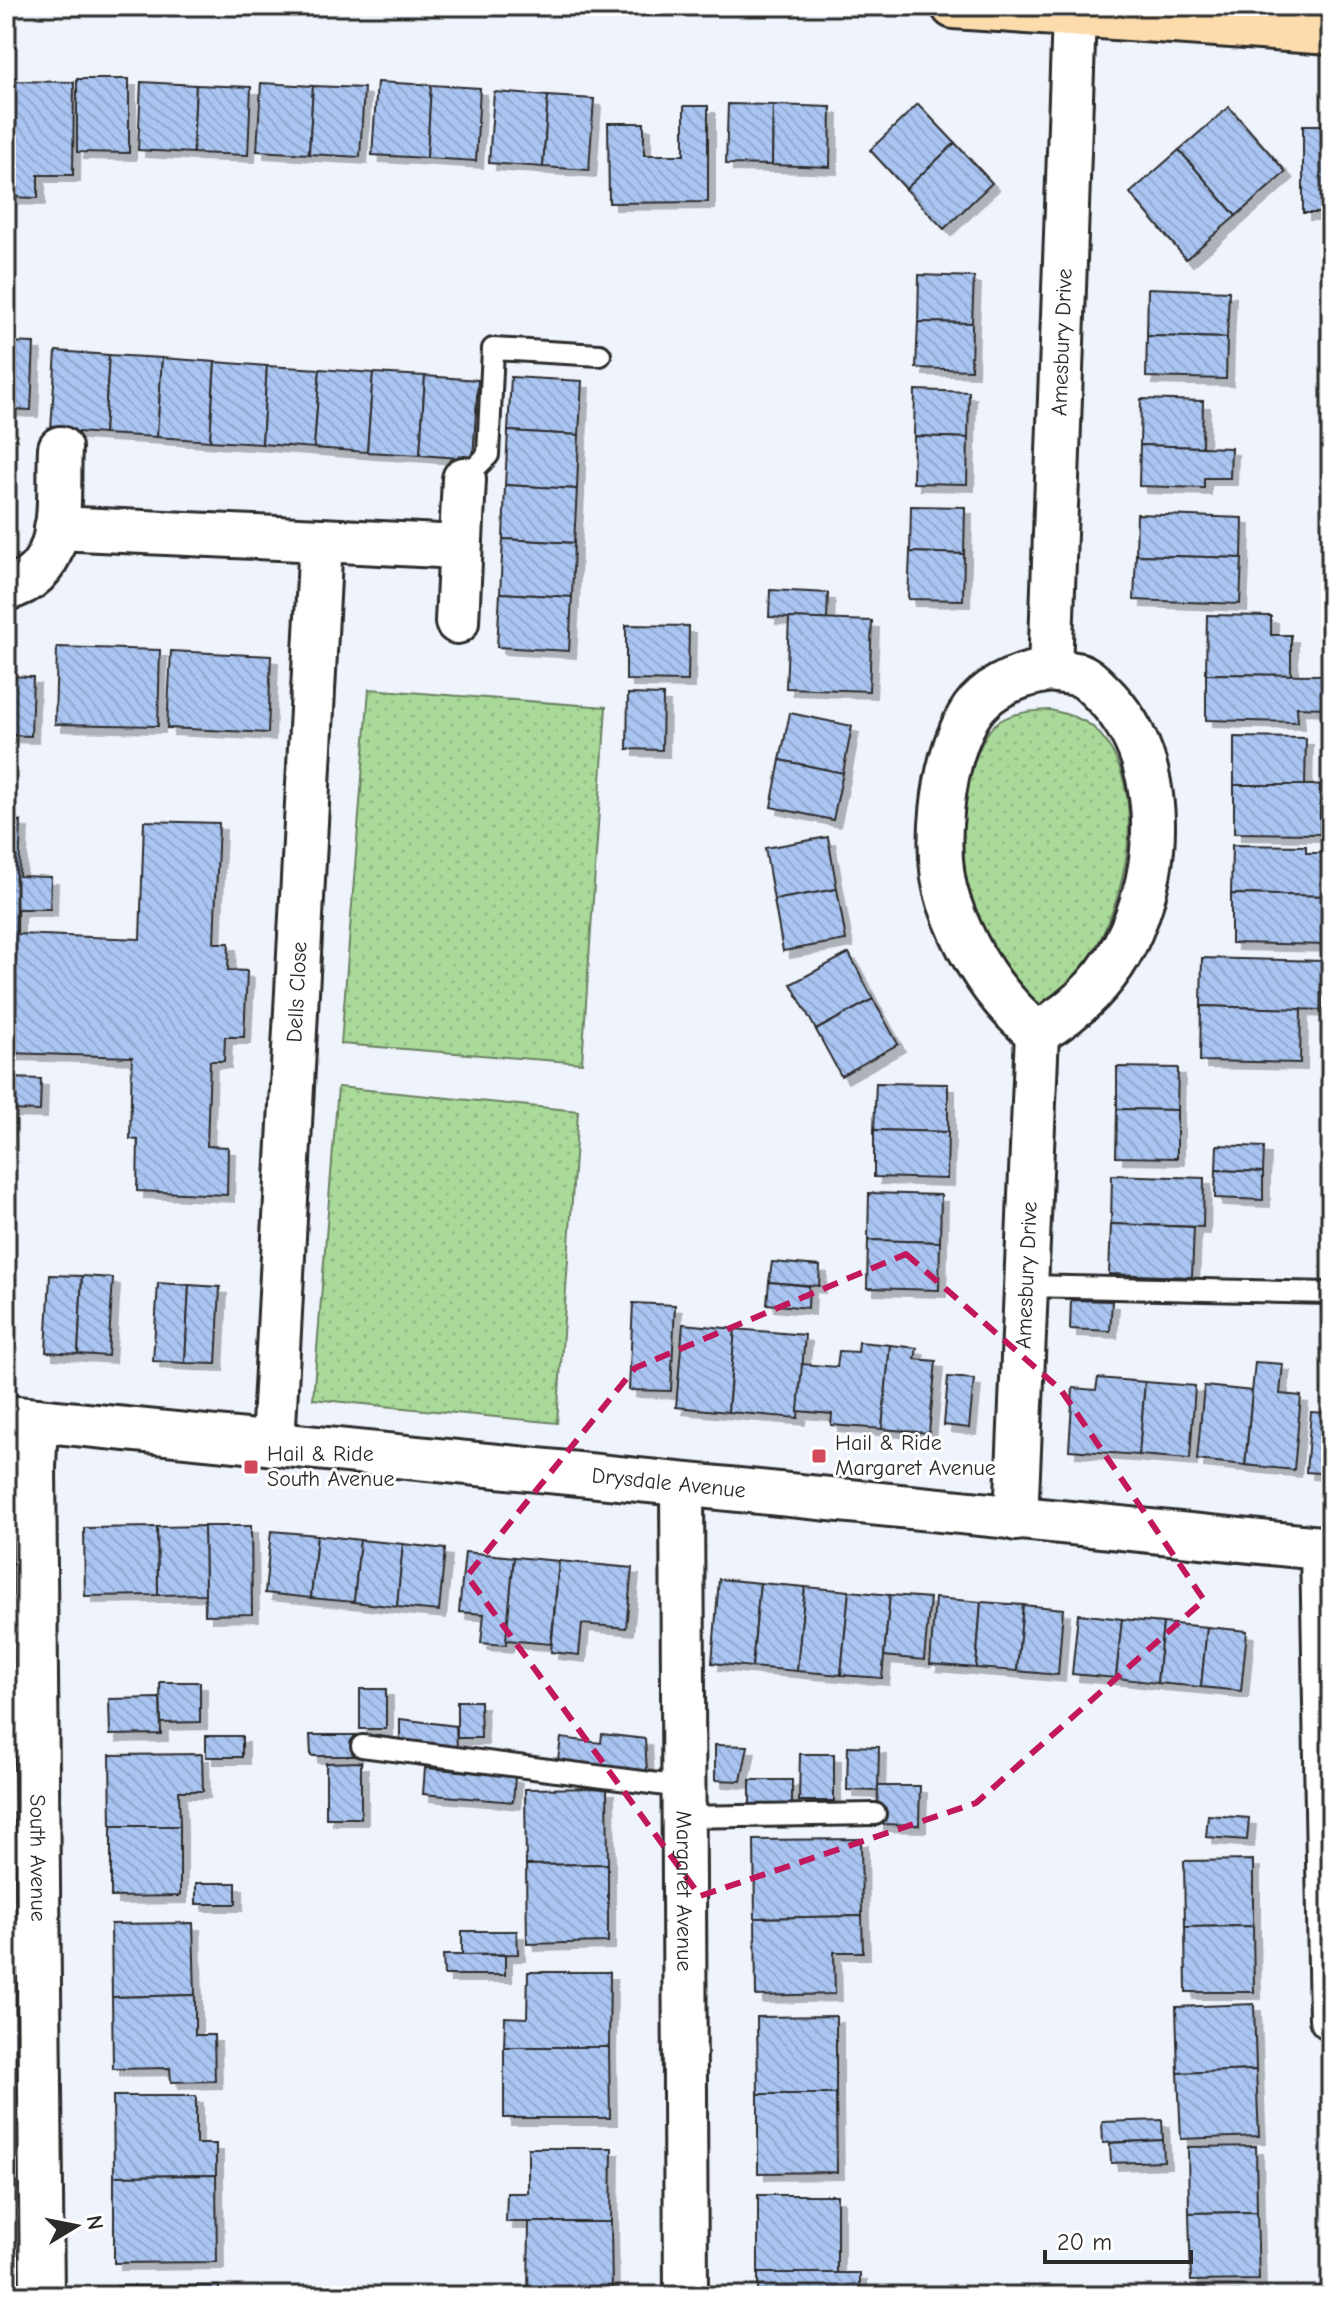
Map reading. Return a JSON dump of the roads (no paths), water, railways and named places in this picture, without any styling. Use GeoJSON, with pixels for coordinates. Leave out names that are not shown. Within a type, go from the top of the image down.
{"type":"FeatureCollection","features":[{"type":"Feature","properties":{"kind":"main road"},"geometry":{"type":"LineString","coordinates":[[954,6],[1331,32]]}},
{"type":"Feature","properties":{"kind":"street","name":"Amesbury Drive"},"geometry":{"type":"LineString","coordinates":[[1050,670],[1074,16]]}},
{"type":"Feature","properties":{"kind":"street"},"geometry":{"type":"LineString","coordinates":[[6,589],[27,584],[45,566],[54,547],[60,448]]}},
{"type":"Feature","properties":{"kind":"street"},"geometry":{"type":"LineString","coordinates":[[457,622],[464,479]]}},
{"type":"Feature","properties":{"kind":"street"},"geometry":{"type":"LineString","coordinates":[[56,528],[459,547]]}},
{"type":"Feature","properties":{"kind":"street","name":"Dells Close"},"geometry":{"type":"LineString","coordinates":[[273,1444],[321,540]]}},
{"type":"Feature","properties":{"kind":"street"},"geometry":{"type":"LineString","coordinates":[[1050,670],[1082,675],[1127,721],[1142,752],[1151,791],[1153,838],[1132,930],[1113,966],[1090,995],[1064,1018],[1037,1033],[991,987],[965,941],[948,899],[942,851],[942,801],[968,715],[994,689],[1022,674],[1050,670]]}},
{"type":"Feature","properties":{"kind":"street","name":"Amesbury Drive"},"geometry":{"type":"LineString","coordinates":[[1016,1519],[1037,1033]]}},
{"type":"Feature","properties":{"kind":"street","name":"Drysdale Avenue"},"geometry":{"type":"LineString","coordinates":[[21,1419],[1327,1549]]}},
{"type":"Feature","properties":{"kind":"street","name":"South Avenue"},"geometry":{"type":"LineString","coordinates":[[21,1419],[42,2296]]}},
{"type":"Feature","properties":{"kind":"street","name":"Margaret Avenue"},"geometry":{"type":"LineString","coordinates":[[682,1485],[686,2296]]}},
{"type":"Feature","properties":{"kind":"street"},"geometry":{"type":"LineString","coordinates":[[1327,1549],[1331,2018]]}},
{"type":"Feature","properties":{"kind":"lane"},"geometry":{"type":"LineString","coordinates":[[464,479],[488,455],[493,349],[600,355]]}},
{"type":"Feature","properties":{"kind":"lane"},"geometry":{"type":"LineString","coordinates":[[1026,1286],[1331,1293]]}},
{"type":"Feature","properties":{"kind":"lane"},"geometry":{"type":"LineString","coordinates":[[362,1746],[682,1802],[875,1814]]}},
{"type":"Feature","properties":{"kind":"place","name":"Hail & Ride Margaret Avenue"},"geometry":{"type":"Point","coordinates":[819,1456]}},
{"type":"Feature","properties":{"kind":"place","name":"Hail & Ride South Avenue"},"geometry":{"type":"Point","coordinates":[251,1467]}}]}
